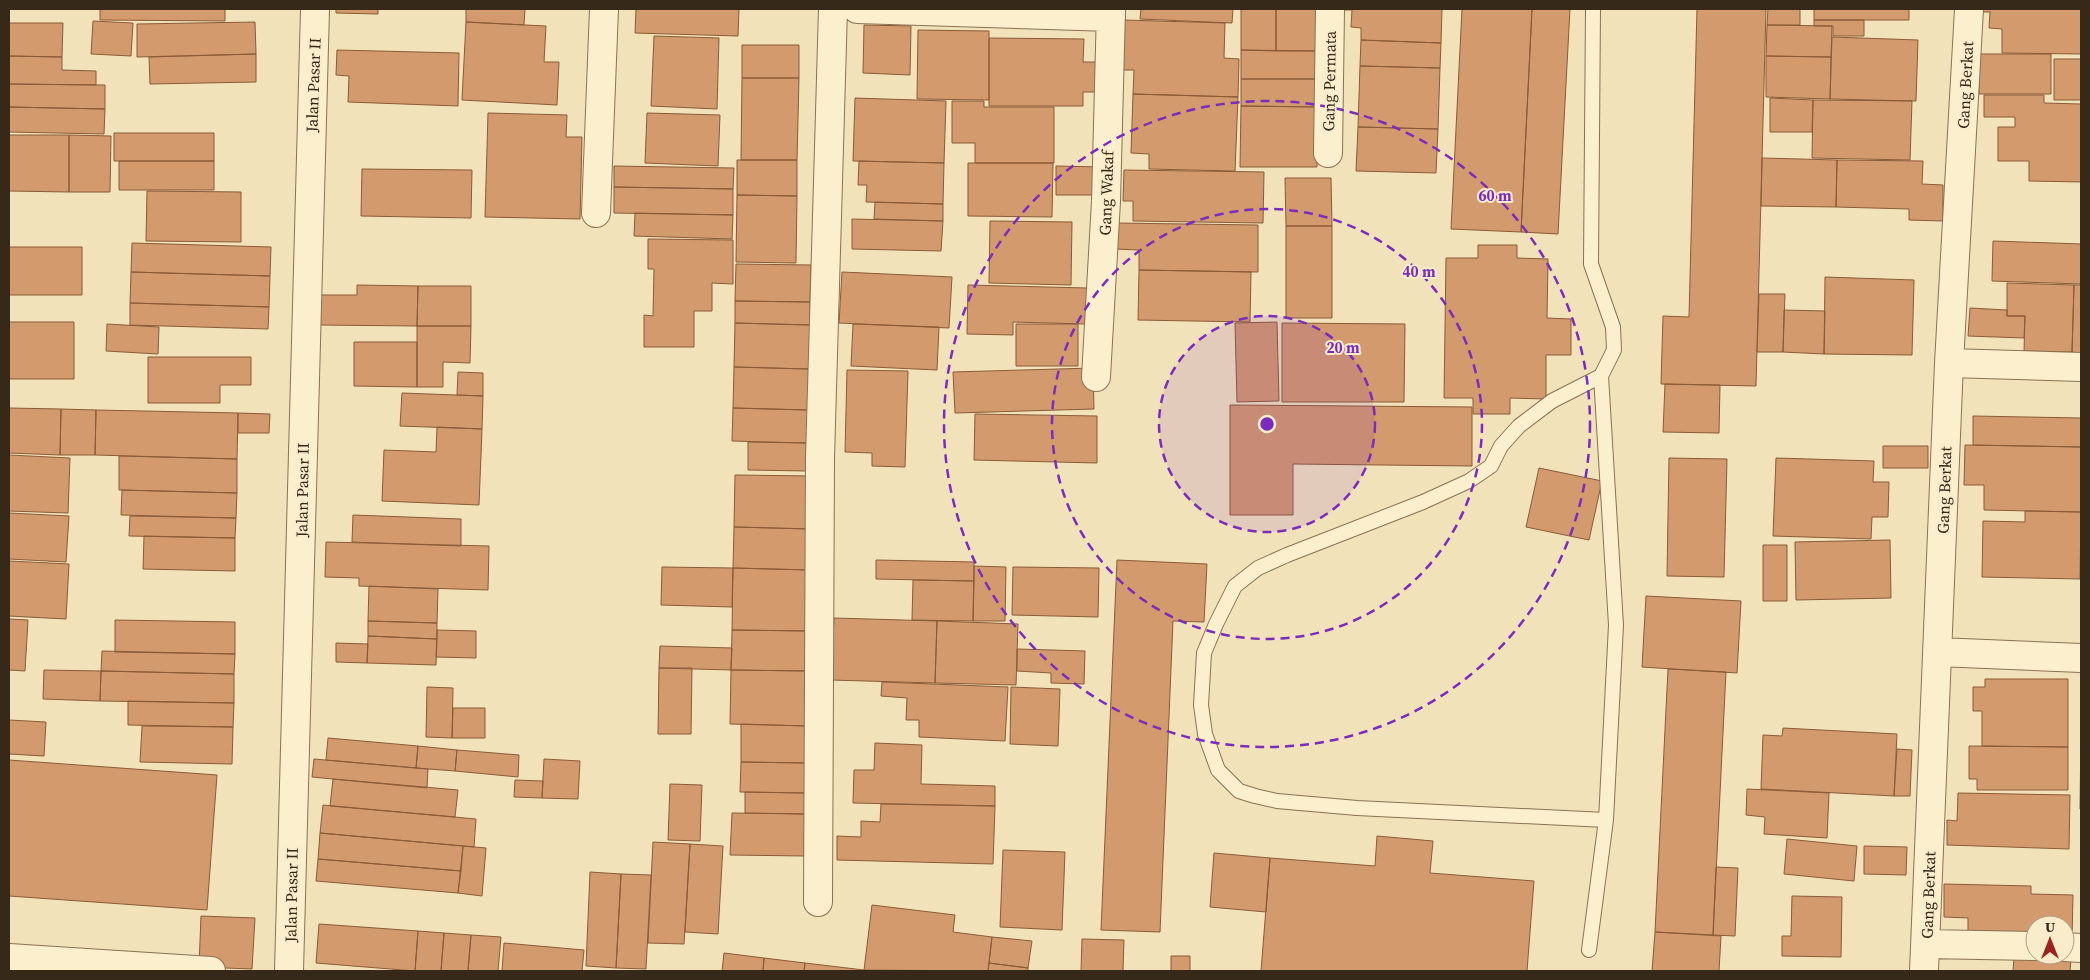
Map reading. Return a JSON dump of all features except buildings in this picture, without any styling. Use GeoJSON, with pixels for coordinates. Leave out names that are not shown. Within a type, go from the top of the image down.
{"type":"FeatureCollection","features":[{"type":"Feature","properties":{"kind":"street","name":"Jalan Pasar II"},"geometry":{"type":"LineString","coordinates":[[289,971],[315,9]]}},
{"type":"Feature","properties":{"kind":"street"},"geometry":{"type":"LineString","coordinates":[[596,213],[604,9]]}},
{"type":"Feature","properties":{"kind":"street"},"geometry":{"type":"LineString","coordinates":[[818,902],[820,458],[833,9]]}},
{"type":"Feature","properties":{"kind":"street"},"geometry":{"type":"LineString","coordinates":[[857,9],[1111,13]]}},
{"type":"Feature","properties":{"kind":"street","name":"Gang Permata"},"geometry":{"type":"LineString","coordinates":[[1328,152],[1330,9]]}},
{"type":"Feature","properties":{"kind":"street","name":"Gang Berkat"},"geometry":{"type":"LineString","coordinates":[[1924,971],[1949,363],[1969,9]]}},
{"type":"Feature","properties":{"kind":"street","name":"Gang Wakaf"},"geometry":{"type":"LineString","coordinates":[[1096,377],[1106,201],[1111,13]]}},
{"type":"Feature","properties":{"kind":"street"},"geometry":{"type":"LineString","coordinates":[[1949,363],[2081,367]]}},
{"type":"Feature","properties":{"kind":"street"},"geometry":{"type":"LineString","coordinates":[[1938,652],[2081,658]]}},
{"type":"Feature","properties":{"kind":"street"},"geometry":{"type":"LineString","coordinates":[[1926,944],[2025,946]]}},
{"type":"Feature","properties":{"kind":"street"},"geometry":{"type":"LineString","coordinates":[[9,958],[211,971]]}},
{"type":"Feature","properties":{"kind":"lane"},"geometry":{"type":"LineString","coordinates":[[1589,950],[1606,820],[1616,625],[1601,376],[1614,350],[1613,327],[1590,264],[1593,9]]}},
{"type":"Feature","properties":{"kind":"lane"},"geometry":{"type":"LineString","coordinates":[[1601,376],[1552,401],[1519,426],[1502,446],[1491,466],[1469,481],[1423,502],[1258,568],[1236,586],[1216,624],[1204,653],[1201,705],[1205,734],[1218,770],[1239,791],[1255,796],[1277,801],[1357,808],[1606,820]]}}]}
